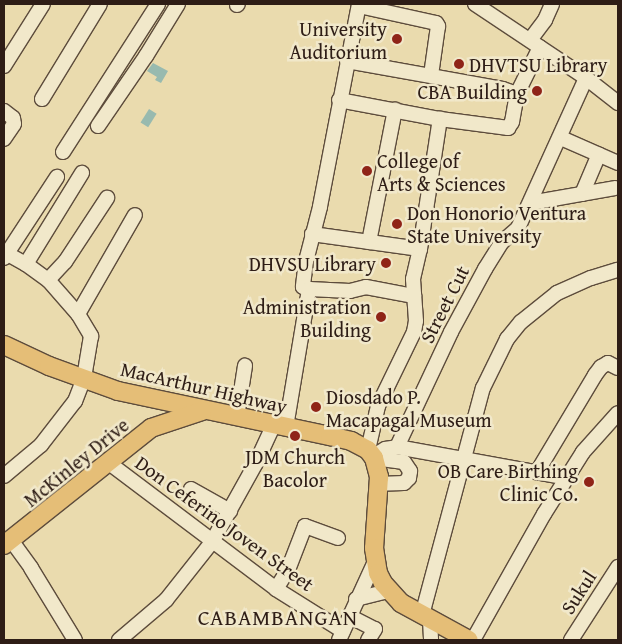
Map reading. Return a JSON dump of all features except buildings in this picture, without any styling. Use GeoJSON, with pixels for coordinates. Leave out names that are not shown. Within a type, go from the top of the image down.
{"type":"FeatureCollection","features":[{"type":"Feature","properties":{"kind":"main road","name":"MacArthur Highway"},"geometry":{"type":"LineString","coordinates":[[4,345],[84,378],[139,396],[351,441],[372,454]]}},
{"type":"Feature","properties":{"kind":"main road","name":"McKinley Drive"},"geometry":{"type":"LineString","coordinates":[[139,396],[150,411],[151,428]]}},
{"type":"Feature","properties":{"kind":"main road","name":"McKinley Drive"},"geometry":{"type":"LineString","coordinates":[[8,543],[110,463],[151,428],[203,410]]}},
{"type":"Feature","properties":{"kind":"main road"},"geometry":{"type":"LineString","coordinates":[[372,454],[378,467],[379,484],[374,541],[378,573],[388,591],[401,604],[469,640]]}},
{"type":"Feature","properties":{"kind":"street"},"geometry":{"type":"LineString","coordinates":[[4,66],[43,4]]}},
{"type":"Feature","properties":{"kind":"street"},"geometry":{"type":"LineString","coordinates":[[42,100],[100,4]]}},
{"type":"Feature","properties":{"kind":"street"},"geometry":{"type":"LineString","coordinates":[[63,152],[158,4]]}},
{"type":"Feature","properties":{"kind":"street"},"geometry":{"type":"LineString","coordinates":[[98,126],[146,56],[178,4]]}},
{"type":"Feature","properties":{"kind":"street"},"geometry":{"type":"LineString","coordinates":[[475,4],[586,78],[618,103]]}},
{"type":"Feature","properties":{"kind":"street"},"geometry":{"type":"LineString","coordinates":[[339,100],[440,119],[508,128],[512,122],[517,94],[552,4]]}},
{"type":"Feature","properties":{"kind":"street"},"geometry":{"type":"LineString","coordinates":[[414,296],[366,287],[350,291],[303,287],[306,261],[320,207],[339,100],[359,5],[436,23],[438,26],[431,75]]}},
{"type":"Feature","properties":{"kind":"street"},"geometry":{"type":"LineString","coordinates":[[347,61],[431,75],[517,94]]}},
{"type":"Feature","properties":{"kind":"street","name":"Street Cut"},"geometry":{"type":"LineString","coordinates":[[397,447],[485,268],[502,242],[518,228],[561,138],[586,78]]}},
{"type":"Feature","properties":{"kind":"street"},"geometry":{"type":"LineString","coordinates":[[369,242],[395,110]]}},
{"type":"Feature","properties":{"kind":"street"},"geometry":{"type":"LineString","coordinates":[[4,111],[13,118],[14,124],[4,139]]}},
{"type":"Feature","properties":{"kind":"street"},"geometry":{"type":"LineString","coordinates":[[372,454],[378,406],[414,332],[416,321],[413,279],[420,249],[440,119]]}},
{"type":"Feature","properties":{"kind":"street"},"geometry":{"type":"LineString","coordinates":[[561,138],[618,163]]}},
{"type":"Feature","properties":{"kind":"street"},"geometry":{"type":"LineString","coordinates":[[582,194],[599,154]]}},
{"type":"Feature","properties":{"kind":"street"},"geometry":{"type":"LineString","coordinates":[[26,264],[82,173]]}},
{"type":"Feature","properties":{"kind":"street"},"geometry":{"type":"LineString","coordinates":[[4,476],[41,445],[60,423],[75,401],[84,378],[91,336],[78,314],[48,280],[26,264],[5,254],[57,177]]}},
{"type":"Feature","properties":{"kind":"street"},"geometry":{"type":"LineString","coordinates":[[530,202],[615,188]]}},
{"type":"Feature","properties":{"kind":"street"},"geometry":{"type":"LineString","coordinates":[[48,280],[66,262],[107,198]]}},
{"type":"Feature","properties":{"kind":"street"},"geometry":{"type":"LineString","coordinates":[[78,314],[135,215]]}},
{"type":"Feature","properties":{"kind":"street"},"geometry":{"type":"LineString","coordinates":[[312,234],[420,249]]}},
{"type":"Feature","properties":{"kind":"street"},"geometry":{"type":"LineString","coordinates":[[430,640],[426,618],[464,458],[483,388],[507,339],[521,322],[557,293],[591,278],[618,270]]}},
{"type":"Feature","properties":{"kind":"street"},"geometry":{"type":"LineString","coordinates":[[119,640],[166,600],[212,542],[256,463],[280,426],[309,289]]}},
{"type":"Feature","properties":{"kind":"street"},"geometry":{"type":"LineString","coordinates":[[536,472],[594,375],[601,367],[608,364],[618,368]]}},
{"type":"Feature","properties":{"kind":"street"},"geometry":{"type":"LineString","coordinates":[[237,417],[245,366]]}},
{"type":"Feature","properties":{"kind":"street"},"geometry":{"type":"LineString","coordinates":[[473,640],[544,514],[583,452],[618,413]]}},
{"type":"Feature","properties":{"kind":"street"},"geometry":{"type":"LineString","coordinates":[[372,454],[397,447],[567,478]]}},
{"type":"Feature","properties":{"kind":"street"},"geometry":{"type":"LineString","coordinates":[[372,454],[404,462],[410,471],[409,478],[404,482],[379,484]]}},
{"type":"Feature","properties":{"kind":"street","name":"Don Ceferino Joven Street"},"geometry":{"type":"LineString","coordinates":[[110,463],[212,542],[341,635]]}},
{"type":"Feature","properties":{"kind":"street"},"geometry":{"type":"LineString","coordinates":[[191,489],[230,511]]}},
{"type":"Feature","properties":{"kind":"street"},"geometry":{"type":"LineString","coordinates":[[276,589],[288,570],[305,526],[338,538]]}},
{"type":"Feature","properties":{"kind":"street"},"geometry":{"type":"LineString","coordinates":[[8,543],[31,568],[75,640]]}},
{"type":"Feature","properties":{"kind":"street"},"geometry":{"type":"LineString","coordinates":[[341,635],[376,559]]}},
{"type":"Feature","properties":{"kind":"street","name":"Sukul"},"geometry":{"type":"LineString","coordinates":[[571,640],[614,584],[618,567]]}},
{"type":"Feature","properties":{"kind":"street"},"geometry":{"type":"LineString","coordinates":[[356,599],[388,591]]}},
{"type":"Feature","properties":{"kind":"street"},"geometry":{"type":"LineString","coordinates":[[349,616],[375,629],[368,640]]}},
{"type":"Feature","properties":{"kind":"water"},"geometry":{"type":"Polygon","coordinates":[[[153,63],[168,71],[161,83],[155,80],[157,77],[147,71],[153,63]]]}},
{"type":"Feature","properties":{"kind":"water"},"geometry":{"type":"Polygon","coordinates":[[[149,109],[157,114],[148,127],[141,123],[149,109]]]}},
{"type":"Feature","properties":{"kind":"place","name":"University Auditorium"},"geometry":{"type":"Point","coordinates":[397,39]}},
{"type":"Feature","properties":{"kind":"place","name":"DHVTSU Library"},"geometry":{"type":"Point","coordinates":[459,64]}},
{"type":"Feature","properties":{"kind":"place","name":"CBA Building"},"geometry":{"type":"Point","coordinates":[537,91]}},
{"type":"Feature","properties":{"kind":"place","name":"College of Arts & Sciences"},"geometry":{"type":"Point","coordinates":[367,171]}},
{"type":"Feature","properties":{"kind":"place","name":"Don Honorio Ventura State University"},"geometry":{"type":"Point","coordinates":[397,224]}},
{"type":"Feature","properties":{"kind":"place","name":"DHVSU Library"},"geometry":{"type":"Point","coordinates":[386,263]}},
{"type":"Feature","properties":{"kind":"place","name":"Administration Building"},"geometry":{"type":"Point","coordinates":[381,317]}},
{"type":"Feature","properties":{"kind":"place","name":"Diosdado P. Macapagal Museum"},"geometry":{"type":"Point","coordinates":[316,407]}},
{"type":"Feature","properties":{"kind":"place","name":"JDM Church Bacolor"},"geometry":{"type":"Point","coordinates":[295,436]}},
{"type":"Feature","properties":{"kind":"place","name":"OB Care Birthing Clinic Co."},"geometry":{"type":"Point","coordinates":[589,482]}},
{"type":"Feature","properties":{"kind":"district","name":"CABAMBANGAN"},"geometry":{"type":"Point","coordinates":[278,618]}}]}
